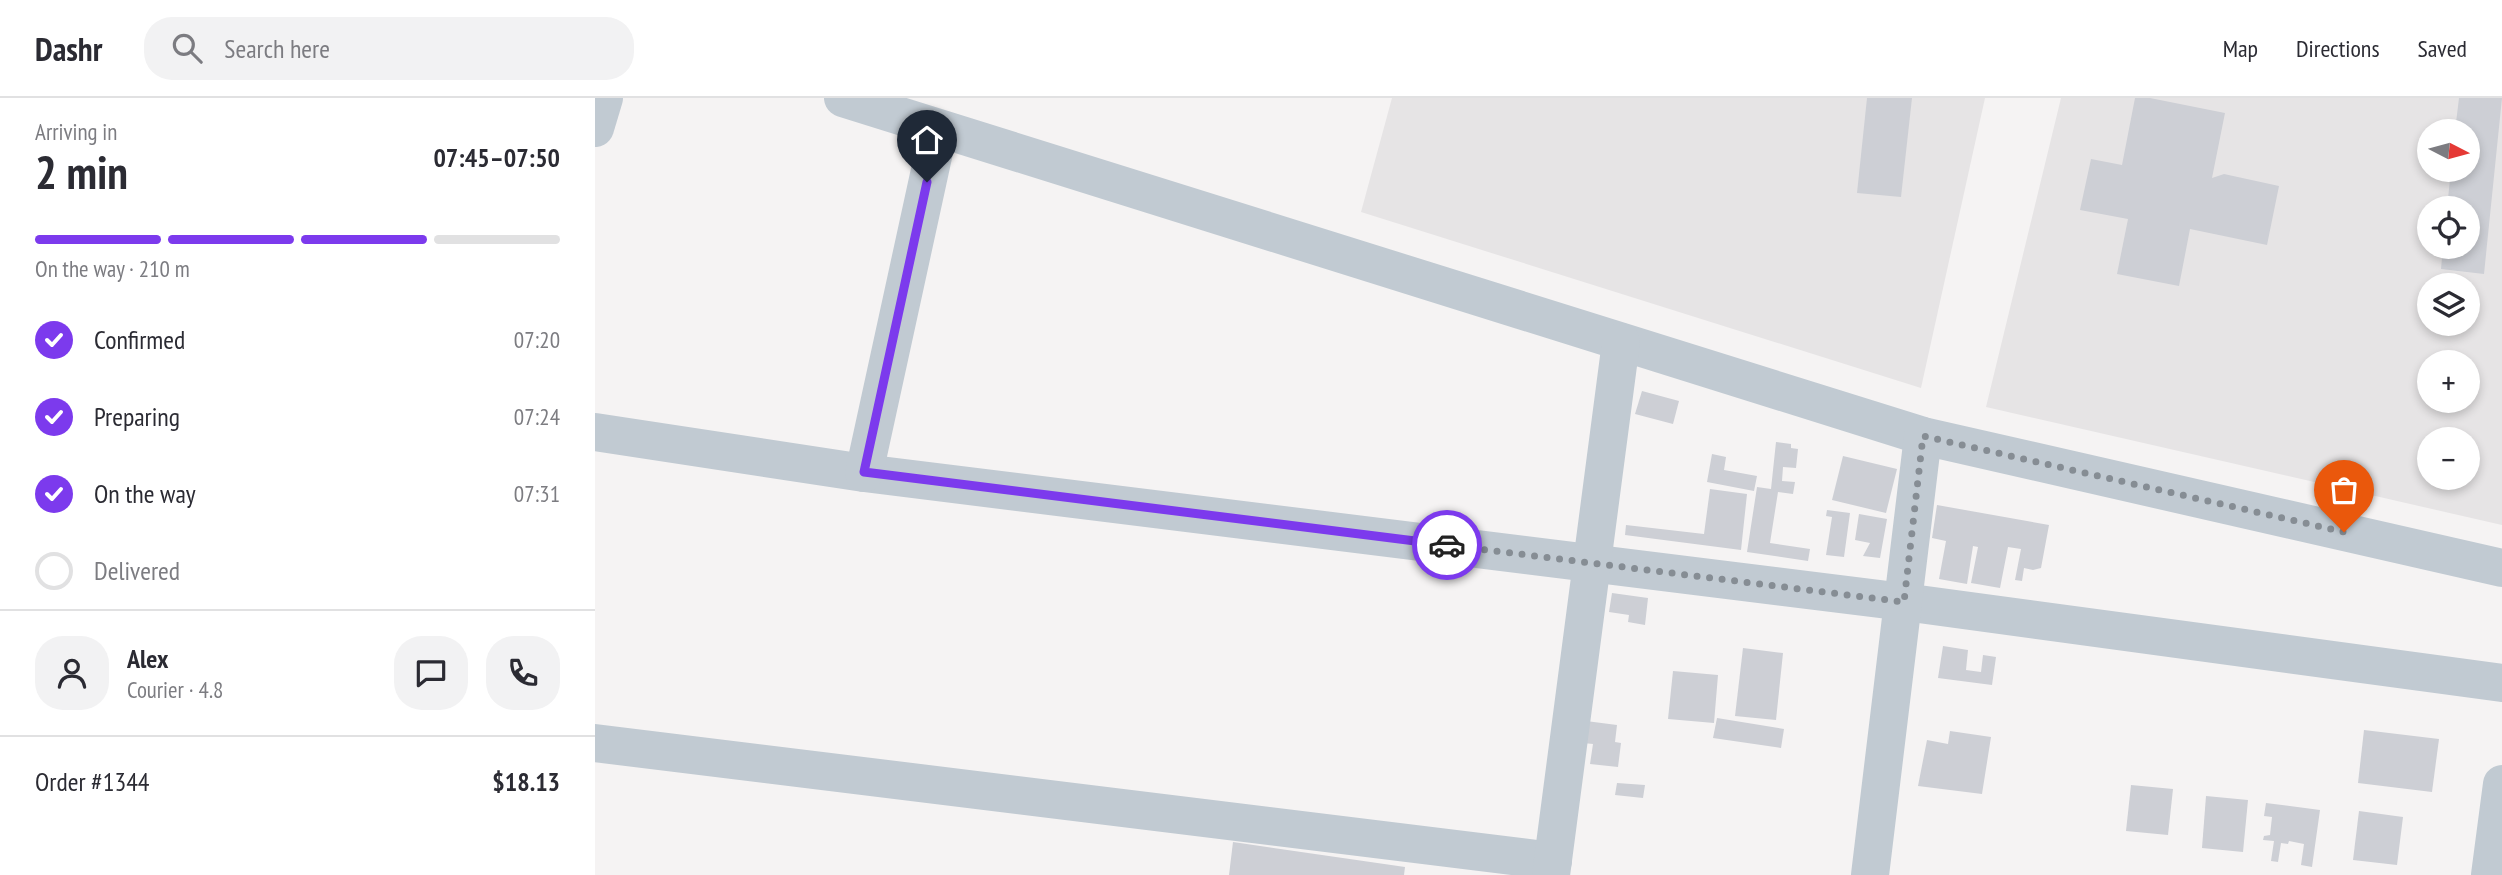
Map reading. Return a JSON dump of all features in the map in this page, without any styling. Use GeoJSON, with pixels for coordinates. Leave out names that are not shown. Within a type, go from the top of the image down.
{"type":"FeatureCollection","features":[{"type":"Feature","properties":{"kind":"street"},"geometry":{"type":"LineString","coordinates":[[595,128],[604,98]]}},
{"type":"Feature","properties":{"kind":"street"},"geometry":{"type":"LineString","coordinates":[[843,98],[1923,436],[2502,568]]}},
{"type":"Feature","properties":{"kind":"street"},"geometry":{"type":"LineString","coordinates":[[864,472],[939,129]]}},
{"type":"Feature","properties":{"kind":"street"},"geometry":{"type":"LineString","coordinates":[[595,743],[1552,868],[1621,342]]}},
{"type":"Feature","properties":{"kind":"street"},"geometry":{"type":"LineString","coordinates":[[595,432],[864,472],[1904,602],[2502,683]]}},
{"type":"Feature","properties":{"kind":"street"},"geometry":{"type":"LineString","coordinates":[[1870,875],[1923,436]]}},
{"type":"Feature","properties":{"kind":"street"},"geometry":{"type":"LineString","coordinates":[[2490,875],[2502,784]]}},
{"type":"Feature","properties":{"kind":"shaded area"},"geometry":{"type":"Polygon","coordinates":[[[1392,98],[1985,98],[1921,388],[1361,212],[1392,98]]]}},
{"type":"Feature","properties":{"kind":"shaded area"},"geometry":{"type":"Polygon","coordinates":[[[2061,98],[2502,98],[2502,525],[1986,407],[2061,98]]]}},
{"type":"Feature","properties":{"kind":"building"},"geometry":{"type":"Polygon","coordinates":[[[1867,98],[1912,98],[1901,197],[1857,193],[1867,98]]]}},
{"type":"Feature","properties":{"kind":"building"},"geometry":{"type":"Polygon","coordinates":[[[2135,98],[2150,98],[2225,113],[2212,178],[2224,174],[2279,186],[2267,245],[2190,229],[2179,286],[2117,274],[2128,219],[2080,210],[2091,159],[2122,165],[2135,98]]]}},
{"type":"Feature","properties":{"kind":"building"},"geometry":{"type":"Polygon","coordinates":[[[2459,98],[2502,98],[2484,274],[2441,269],[2442,259],[2480,259],[2480,196],[2448,196],[2450,182],[2480,182],[2480,119],[2456,119],[2459,98]]]}},
{"type":"Feature","properties":{"kind":"building"},"geometry":{"type":"Polygon","coordinates":[[[1642,391],[1679,401],[1673,424],[1635,414],[1642,391]]]}},
{"type":"Feature","properties":{"kind":"building"},"geometry":{"type":"Polygon","coordinates":[[[1776,442],[1791,444],[1791,448],[1798,449],[1796,468],[1783,467],[1782,481],[1795,482],[1793,494],[1778,492],[1770,543],[1810,549],[1808,561],[1747,552],[1757,487],[1771,489],[1776,442]]]}},
{"type":"Feature","properties":{"kind":"building"},"geometry":{"type":"Polygon","coordinates":[[[1712,454],[1726,457],[1724,470],[1757,476],[1754,491],[1707,482],[1712,454]]]}},
{"type":"Feature","properties":{"kind":"building"},"geometry":{"type":"Polygon","coordinates":[[[1843,456],[1897,469],[1886,513],[1832,500],[1843,456]]]}},
{"type":"Feature","properties":{"kind":"building"},"geometry":{"type":"Polygon","coordinates":[[[1710,489],[1747,494],[1741,550],[1625,535],[1626,525],[1704,534],[1710,489]]]}},
{"type":"Feature","properties":{"kind":"building"},"geometry":{"type":"Polygon","coordinates":[[[1937,505],[2049,525],[2041,568],[2024,568],[2022,581],[2015,580],[2021,549],[2008,547],[2000,588],[1971,583],[1978,547],[1973,546],[1967,584],[1939,579],[1946,541],[1932,538],[1937,505]]]}},
{"type":"Feature","properties":{"kind":"building"},"geometry":{"type":"Polygon","coordinates":[[[1827,510],[1850,513],[1844,557],[1826,555],[1832,517],[1826,516],[1827,510]]]}},
{"type":"Feature","properties":{"kind":"building"},"geometry":{"type":"Polygon","coordinates":[[[1859,514],[1887,519],[1880,558],[1863,556],[1870,543],[1855,540],[1859,514]]]}},
{"type":"Feature","properties":{"kind":"building"},"geometry":{"type":"Polygon","coordinates":[[[1612,593],[1648,598],[1645,625],[1628,622],[1629,615],[1609,612],[1612,593]]]}},
{"type":"Feature","properties":{"kind":"building"},"geometry":{"type":"Polygon","coordinates":[[[1943,646],[1968,650],[1966,670],[1981,672],[1983,655],[1996,657],[1992,685],[1938,678],[1943,646]]]}},
{"type":"Feature","properties":{"kind":"building"},"geometry":{"type":"Polygon","coordinates":[[[1743,648],[1783,653],[1776,720],[1735,716],[1743,648]]]}},
{"type":"Feature","properties":{"kind":"building"},"geometry":{"type":"Polygon","coordinates":[[[1673,671],[1718,675],[1714,723],[1668,719],[1673,671]]]}},
{"type":"Feature","properties":{"kind":"building"},"geometry":{"type":"Polygon","coordinates":[[[1717,718],[1784,729],[1781,748],[1713,738],[1717,718]]]}},
{"type":"Feature","properties":{"kind":"building"},"geometry":{"type":"Polygon","coordinates":[[[1586,721],[1617,725],[1615,742],[1621,743],[1618,767],[1590,764],[1593,744],[1583,743],[1586,721]]]}},
{"type":"Feature","properties":{"kind":"building"},"geometry":{"type":"Polygon","coordinates":[[[2364,730],[2439,739],[2432,792],[2358,783],[2364,730]]]}},
{"type":"Feature","properties":{"kind":"building"},"geometry":{"type":"Polygon","coordinates":[[[1950,731],[1991,737],[1982,794],[1918,786],[1927,740],[1948,744],[1950,731]]]}},
{"type":"Feature","properties":{"kind":"building"},"geometry":{"type":"Polygon","coordinates":[[[1617,783],[1645,785],[1643,798],[1615,795],[1617,783]]]}},
{"type":"Feature","properties":{"kind":"building"},"geometry":{"type":"Polygon","coordinates":[[[2131,785],[2173,789],[2168,835],[2126,831],[2131,785]]]}},
{"type":"Feature","properties":{"kind":"building"},"geometry":{"type":"Polygon","coordinates":[[[2206,796],[2248,800],[2243,852],[2202,848],[2206,796]]]}},
{"type":"Feature","properties":{"kind":"building"},"geometry":{"type":"Polygon","coordinates":[[[2266,803],[2320,810],[2312,867],[2301,865],[2304,844],[2289,841],[2288,844],[2281,843],[2278,862],[2271,861],[2274,841],[2263,840],[2264,836],[2270,835],[2272,817],[2264,816],[2266,803]]]}},
{"type":"Feature","properties":{"kind":"building"},"geometry":{"type":"Polygon","coordinates":[[[2359,811],[2403,817],[2397,865],[2353,860],[2359,811]]]}},
{"type":"Feature","properties":{"kind":"building"},"geometry":{"type":"Polygon","coordinates":[[[1233,842],[1405,867],[1404,875],[1229,875],[1233,842]]]}},
{"type":"Feature","properties":{"kind":"way so far"},"geometry":{"type":"LineString","coordinates":[[1447,545],[1904,602],[1923,436],[2344,532]]}},
{"type":"Feature","properties":{"kind":"route"},"geometry":{"type":"LineString","coordinates":[[927,182],[864,472],[1447,545]]}}]}
